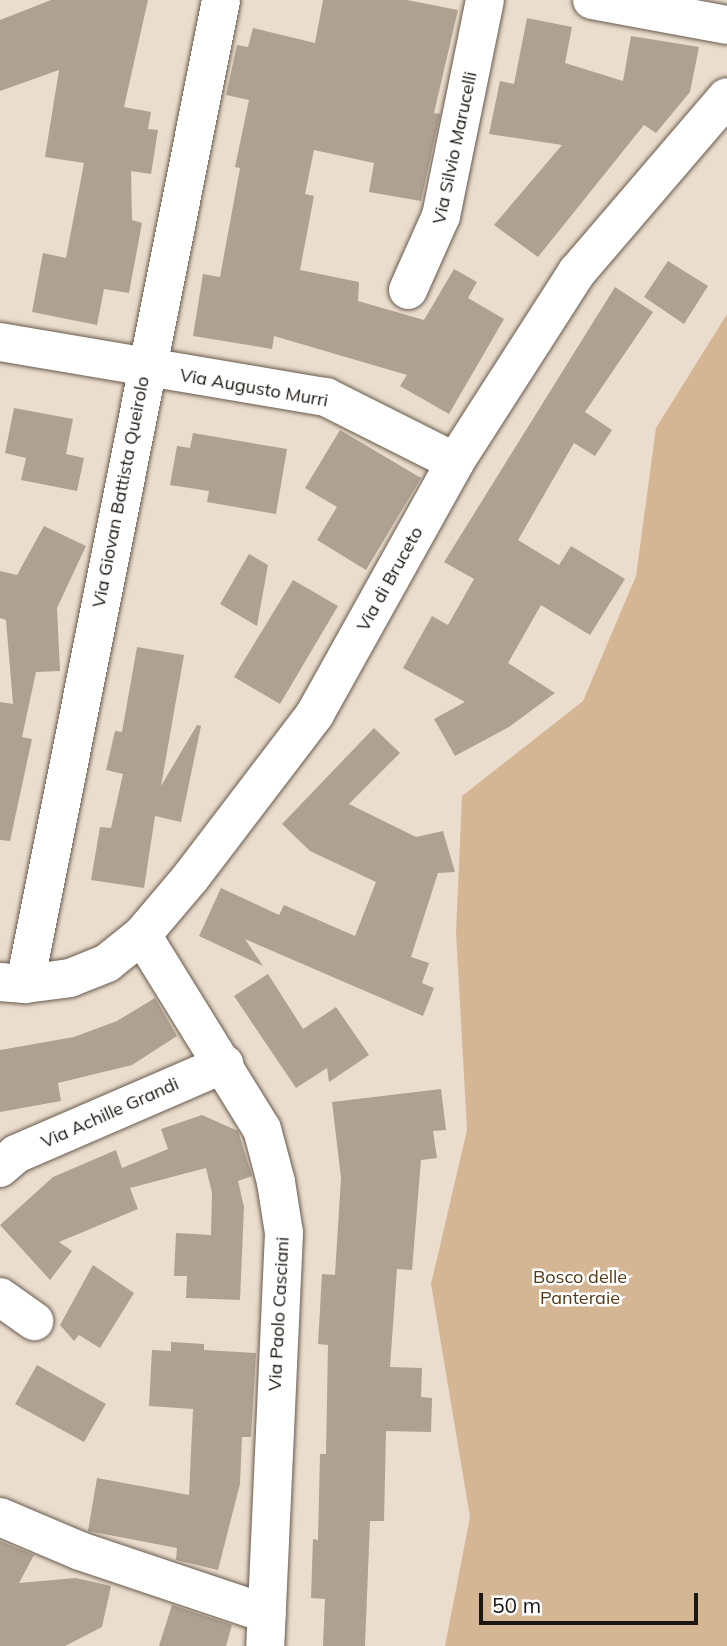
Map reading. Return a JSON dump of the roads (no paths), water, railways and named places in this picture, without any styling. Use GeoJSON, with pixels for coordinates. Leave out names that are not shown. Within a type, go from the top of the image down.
{"type":"FeatureCollection","features":[{"type":"Feature","properties":{"kind":"street","name":"Via Giovan Battista Queirolo"},"geometry":{"type":"LineString","coordinates":[[13,983],[146,368],[221,0]]}},
{"type":"Feature","properties":{"kind":"street","name":"Via Silvio Marucelli"},"geometry":{"type":"LineString","coordinates":[[408,290],[441,216],[485,0]]}},
{"type":"Feature","properties":{"kind":"street"},"geometry":{"type":"LineString","coordinates":[[592,0],[727,25]]}},
{"type":"Feature","properties":{"kind":"street","name":"Via di Bruceto"},"geometry":{"type":"LineString","coordinates":[[13,983],[92,971],[142,935],[315,714],[455,462],[577,272],[727,97]]}},
{"type":"Feature","properties":{"kind":"street","name":"Via Augusto Murri"},"geometry":{"type":"LineString","coordinates":[[0,342],[326,397],[455,462]]}},
{"type":"Feature","properties":{"kind":"street","name":"Via Paolo Casciani"},"geometry":{"type":"LineString","coordinates":[[142,935],[262,1129],[284,1233],[266,1630]]}},
{"type":"Feature","properties":{"kind":"street","name":"Via Achille Grandi"},"geometry":{"type":"LineString","coordinates":[[0,1168],[16,1154],[224,1064]]}},
{"type":"Feature","properties":{"kind":"street"},"geometry":{"type":"LineString","coordinates":[[0,1297],[34,1321]]}},
{"type":"Feature","properties":{"kind":"street"},"geometry":{"type":"LineString","coordinates":[[0,1517],[266,1630]]}},
{"type":"Feature","properties":{"kind":"park label","name":"Bosco delle Panteraie"},"geometry":{"type":"Point","coordinates":[580,1288]}}]}
